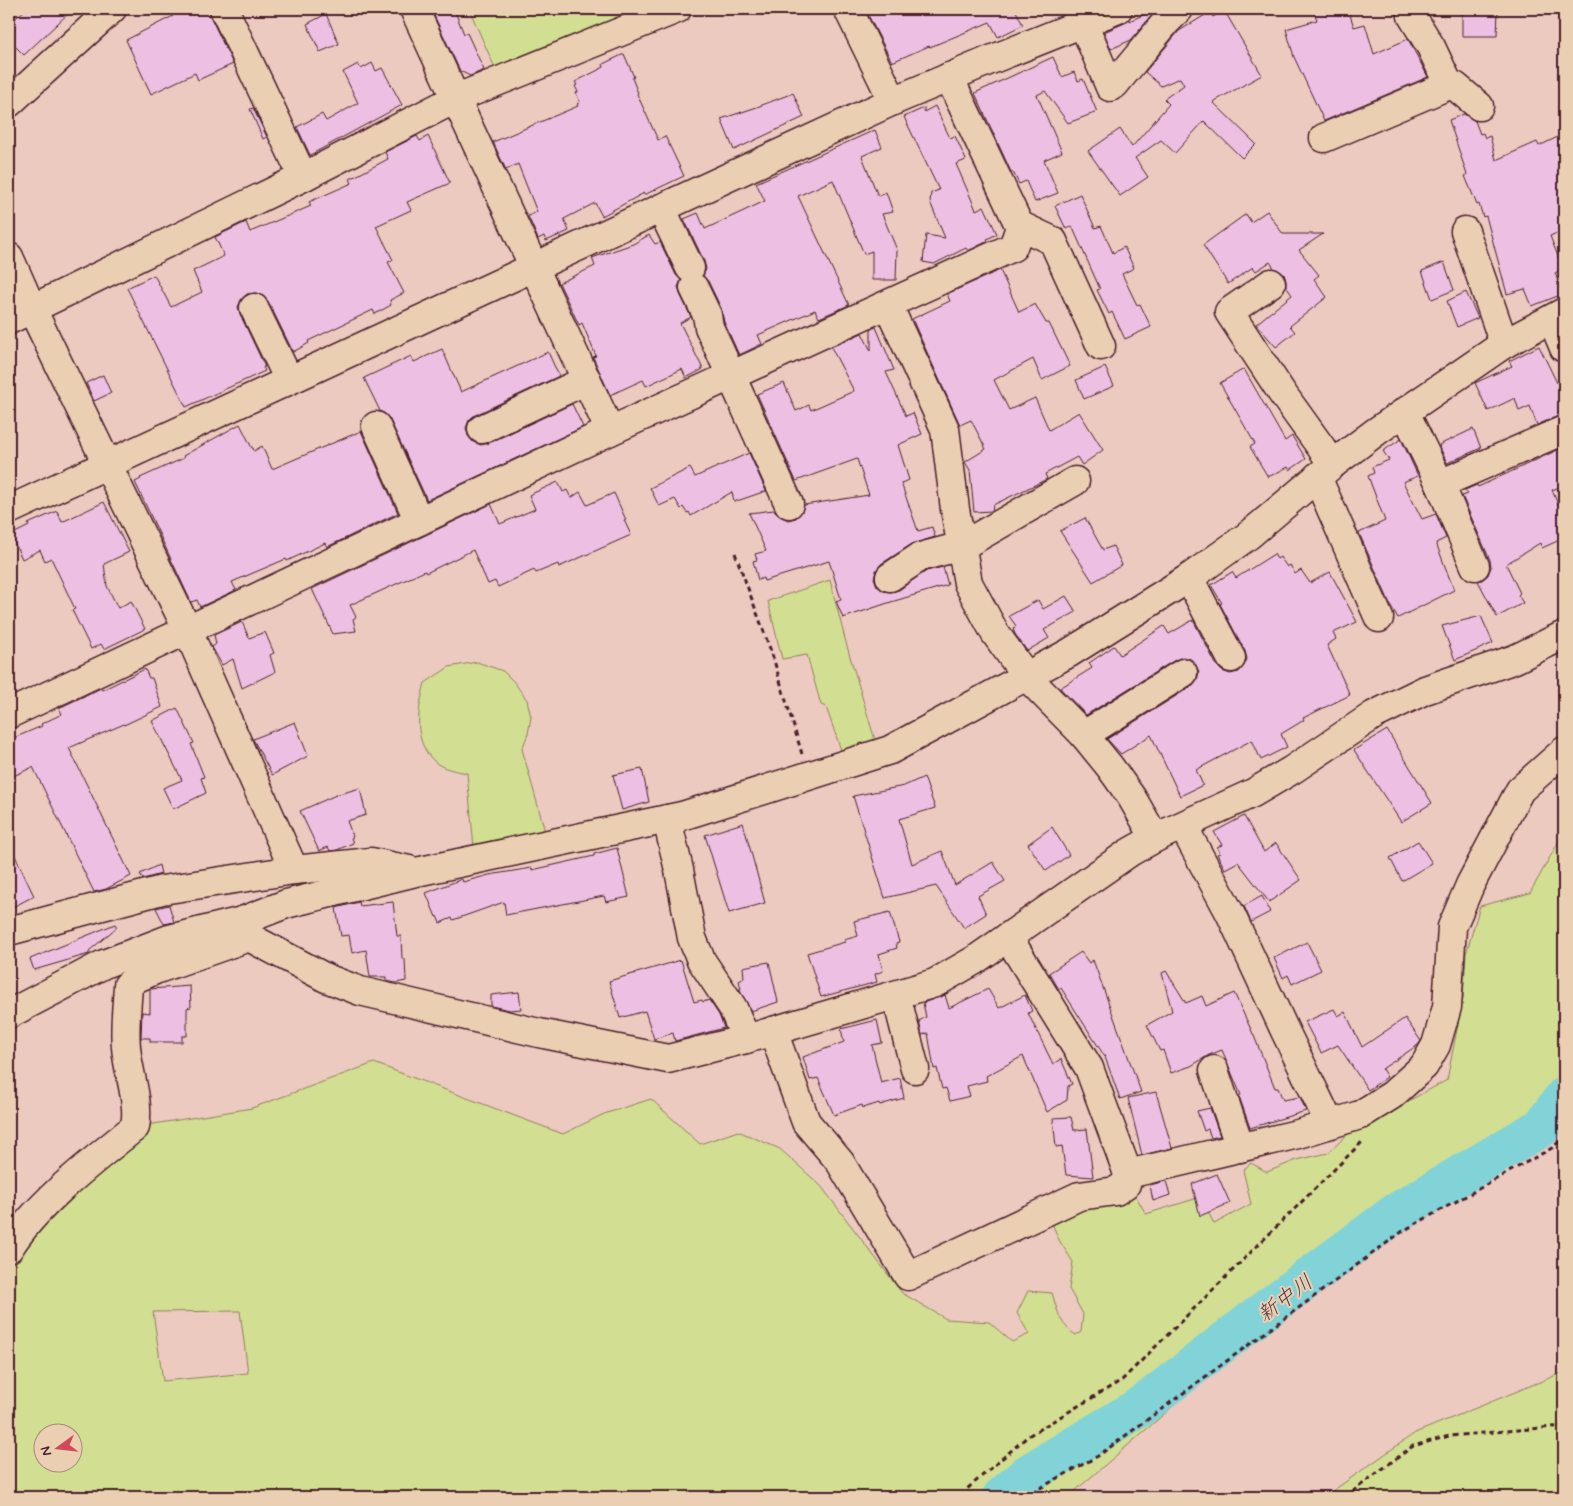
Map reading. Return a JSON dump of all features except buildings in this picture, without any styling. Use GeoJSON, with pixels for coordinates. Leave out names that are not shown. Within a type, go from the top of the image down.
{"type":"FeatureCollection","features":[{"type":"Feature","properties":{"kind":"street"},"geometry":{"type":"LineString","coordinates":[[9,103],[112,9]]}},
{"type":"Feature","properties":{"kind":"street"},"geometry":{"type":"LineString","coordinates":[[224,9],[303,177]]}},
{"type":"Feature","properties":{"kind":"street"},"geometry":{"type":"LineString","coordinates":[[414,9],[457,98],[610,431]]}},
{"type":"Feature","properties":{"kind":"street"},"geometry":{"type":"LineString","coordinates":[[848,9],[893,101]]}},
{"type":"Feature","properties":{"kind":"street"},"geometry":{"type":"LineString","coordinates":[[9,510],[893,101],[1118,9]]}},
{"type":"Feature","properties":{"kind":"street"},"geometry":{"type":"LineString","coordinates":[[1083,23],[1110,87],[1115,84],[1179,9]]}},
{"type":"Feature","properties":{"kind":"street"},"geometry":{"type":"LineString","coordinates":[[1411,9],[1412,16],[1431,47],[1449,85]]}},
{"type":"Feature","properties":{"kind":"street"},"geometry":{"type":"LineString","coordinates":[[20,315],[303,177],[457,98],[673,10]]}},
{"type":"Feature","properties":{"kind":"street"},"geometry":{"type":"LineString","coordinates":[[9,714],[610,431],[1013,247],[1020,227],[949,77]]}},
{"type":"Feature","properties":{"kind":"street"},"geometry":{"type":"LineString","coordinates":[[1324,138],[1449,85],[1455,86],[1479,106]]}},
{"type":"Feature","properties":{"kind":"street"},"geometry":{"type":"LineString","coordinates":[[661,208],[707,315],[709,327],[789,504]]}},
{"type":"Feature","properties":{"kind":"street"},"geometry":{"type":"LineString","coordinates":[[1019,225],[1053,241],[1101,346]]}},
{"type":"Feature","properties":{"kind":"street"},"geometry":{"type":"LineString","coordinates":[[1465,231],[1504,344]]}},
{"type":"Feature","properties":{"kind":"street"},"geometry":{"type":"LineString","coordinates":[[9,257],[20,315],[107,464],[187,629],[294,870]]}},
{"type":"Feature","properties":{"kind":"street"},"geometry":{"type":"LineString","coordinates":[[1271,284],[1229,312],[1278,385],[1325,471],[1379,618]]}},
{"type":"Feature","properties":{"kind":"street"},"geometry":{"type":"LineString","coordinates":[[888,305],[945,429],[955,508],[968,583],[995,633],[1026,676],[1084,735],[1132,798],[1155,838]]}},
{"type":"Feature","properties":{"kind":"street"},"geometry":{"type":"LineString","coordinates":[[254,308],[289,380]]}},
{"type":"Feature","properties":{"kind":"street"},"geometry":{"type":"LineString","coordinates":[[9,1248],[20,1231],[54,1197],[77,1175],[135,1127],[137,1118],[135,1100],[126,1046],[128,985],[137,978],[245,929],[286,904],[416,872],[667,819],[890,750],[1069,653],[1188,578],[1248,534],[1377,431],[1504,344],[1558,316],[1564,348]]}},
{"type":"Feature","properties":{"kind":"street"},"geometry":{"type":"LineString","coordinates":[[482,429],[586,380]]}},
{"type":"Feature","properties":{"kind":"street"},"geometry":{"type":"LineString","coordinates":[[1405,412],[1440,484],[1476,566]]}},
{"type":"Feature","properties":{"kind":"street"},"geometry":{"type":"LineString","coordinates":[[376,426],[419,521]]}},
{"type":"Feature","properties":{"kind":"street"},"geometry":{"type":"LineString","coordinates":[[1440,484],[1564,430]]}},
{"type":"Feature","properties":{"kind":"street"},"geometry":{"type":"LineString","coordinates":[[890,577],[920,557],[962,546],[1075,481]]}},
{"type":"Feature","properties":{"kind":"street"},"geometry":{"type":"LineString","coordinates":[[1188,578],[1231,658]]}},
{"type":"Feature","properties":{"kind":"street"},"geometry":{"type":"LineString","coordinates":[[9,1014],[104,964],[169,939],[245,929],[326,978],[360,991],[539,1033],[668,1059],[746,1039],[935,983],[975,960],[1130,852],[1277,779],[1374,715],[1425,690],[1515,658],[1564,635]]}},
{"type":"Feature","properties":{"kind":"street"},"geometry":{"type":"LineString","coordinates":[[1084,735],[1183,673]]}},
{"type":"Feature","properties":{"kind":"street"},"geometry":{"type":"LineString","coordinates":[[1128,1174],[1298,1134],[1360,1115],[1392,1095],[1424,1066],[1436,1045],[1447,1007],[1452,927],[1470,885],[1520,790],[1564,751]]}},
{"type":"Feature","properties":{"kind":"street"},"geometry":{"type":"LineString","coordinates":[[667,819],[680,870],[692,938],[701,960],[733,1008],[746,1039]]}},
{"type":"Feature","properties":{"kind":"street"},"geometry":{"type":"LineString","coordinates":[[1183,826],[1230,913],[1330,1124]]}},
{"type":"Feature","properties":{"kind":"street"},"geometry":{"type":"LineString","coordinates":[[9,931],[162,890],[294,870],[371,862],[416,872]]}},
{"type":"Feature","properties":{"kind":"street"},"geometry":{"type":"LineString","coordinates":[[773,1031],[806,1122],[840,1162],[908,1276],[1079,1196],[1116,1191],[1126,1184],[1128,1174],[1090,1068],[1008,937]]}},
{"type":"Feature","properties":{"kind":"street"},"geometry":{"type":"LineString","coordinates":[[896,995],[915,1069]]}},
{"type":"Feature","properties":{"kind":"street"},"geometry":{"type":"LineString","coordinates":[[1214,1070],[1240,1148]]}},
{"type":"Feature","properties":{"kind":"path"},"geometry":{"type":"LineString","coordinates":[[735,553],[772,654],[809,776]]}},
{"type":"Feature","properties":{"kind":"path"},"geometry":{"type":"LineString","coordinates":[[969,1497],[967,1489],[1028,1436],[1122,1380],[1368,1136]]}},
{"type":"Feature","properties":{"kind":"path"},"geometry":{"type":"LineString","coordinates":[[1024,1497],[1098,1456],[1403,1231],[1552,1148],[1564,1137]]}},
{"type":"Feature","properties":{"kind":"path"},"geometry":{"type":"LineString","coordinates":[[1345,1497],[1413,1446],[1449,1436],[1564,1426]]}},
{"type":"Feature","properties":{"kind":"green space"},"geometry":{"type":"Polygon","coordinates":[[[469,9],[648,9],[495,68],[469,9]]]}},
{"type":"Feature","properties":{"kind":"green space"},"geometry":{"type":"Polygon","coordinates":[[[830,580],[846,643],[875,740],[858,747],[841,750],[826,707],[821,705],[807,655],[782,659],[768,601],[830,580]]]}},
{"type":"Feature","properties":{"kind":"green space"},"geometry":{"type":"Polygon","coordinates":[[[477,662],[503,671],[527,700],[531,717],[528,734],[522,749],[546,835],[474,848],[467,773],[437,764],[422,744],[419,714],[425,683],[449,667],[477,662]]]}},
{"type":"Feature","properties":{"kind":"green space"},"geometry":{"type":"Polygon","coordinates":[[[1564,832],[1564,1096],[1550,1128],[1498,1171],[1394,1236],[1288,1307],[1068,1497],[9,1497],[9,1249],[135,1127],[252,1108],[374,1063],[563,1134],[604,1114],[651,1099],[700,1144],[738,1131],[780,1149],[821,1186],[902,1293],[946,1319],[989,1322],[1012,1342],[1029,1334],[1017,1313],[1028,1291],[1052,1293],[1063,1322],[1076,1335],[1081,1332],[1083,1314],[1069,1289],[1073,1262],[1059,1240],[1052,1223],[1056,1203],[1134,1193],[1146,1214],[1201,1197],[1214,1224],[1251,1204],[1243,1170],[1251,1163],[1267,1172],[1297,1160],[1328,1153],[1348,1134],[1447,1080],[1463,999],[1466,954],[1480,906],[1530,893],[1564,832]],[[240,1311],[153,1312],[163,1381],[248,1373],[240,1311]]]}},
{"type":"Feature","properties":{"kind":"green space"},"geometry":{"type":"Polygon","coordinates":[[[1564,1372],[1564,1487],[1551,1497],[1324,1497],[1415,1433],[1564,1372]]]}},
{"type":"Feature","properties":{"kind":"waterway","name":"新中川"},"geometry":{"type":"LineString","coordinates":[[1002,1497],[1028,1474],[1140,1407],[1272,1305],[1396,1213],[1542,1127],[1564,1097]]}}]}
